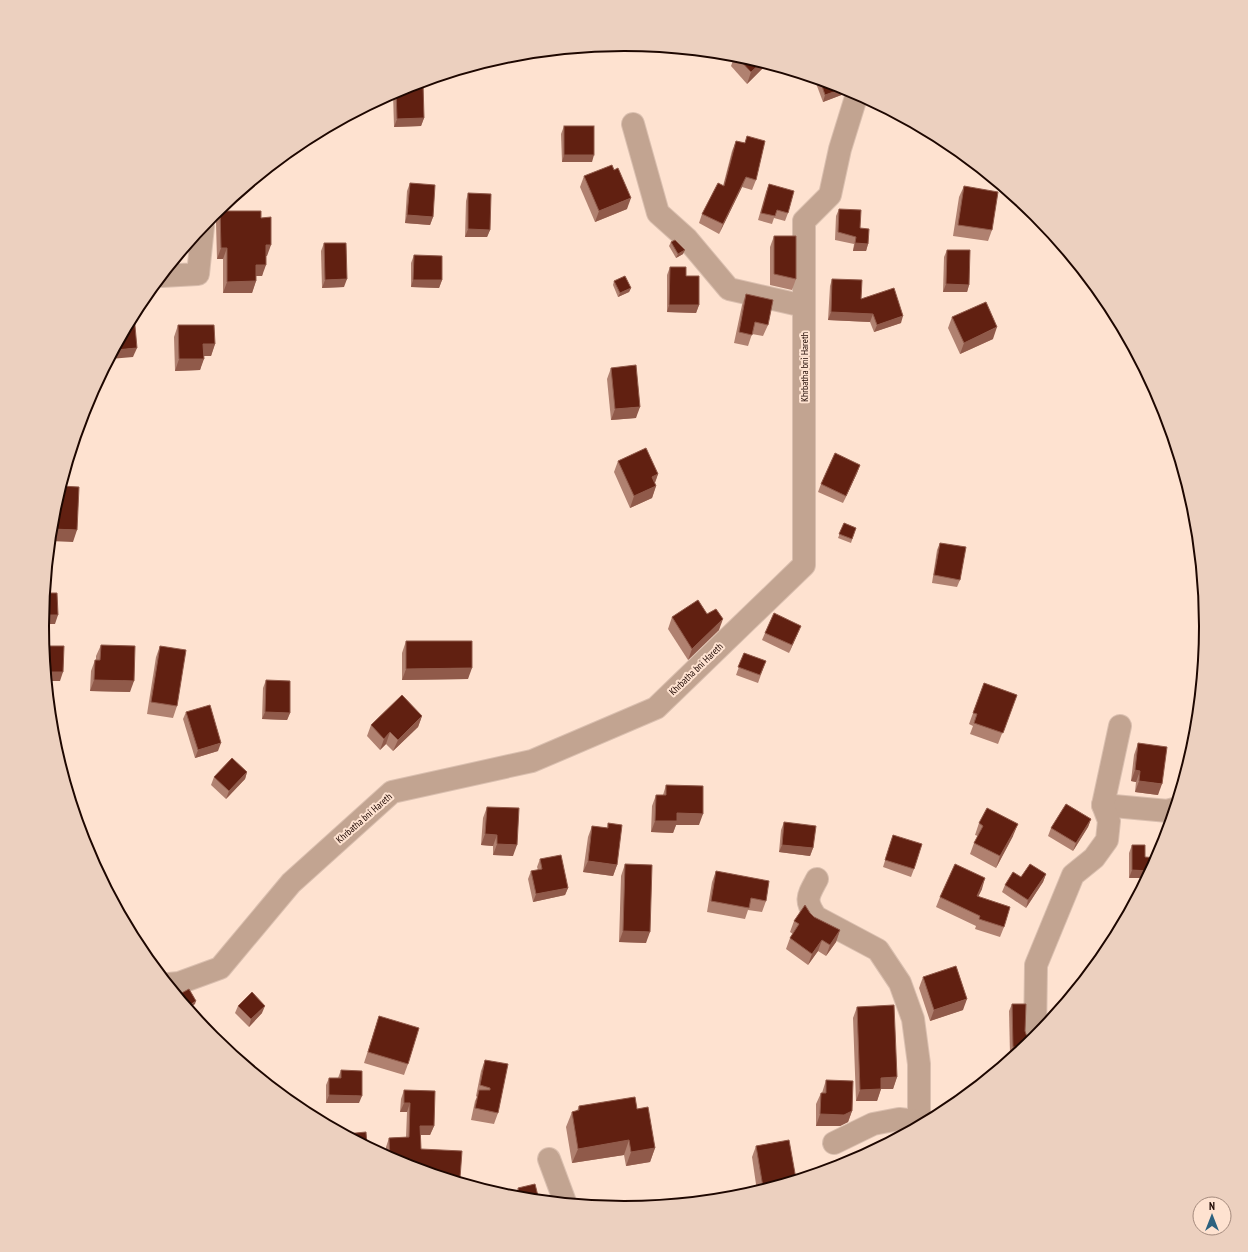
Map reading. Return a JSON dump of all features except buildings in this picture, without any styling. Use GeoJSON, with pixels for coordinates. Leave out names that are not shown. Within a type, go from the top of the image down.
{"type":"FeatureCollection","features":[{"type":"Feature","properties":{"kind":"street","name":"Khrbatha bni Hareth"},"geometry":{"type":"LineString","coordinates":[[174,983],[220,968],[291,883],[392,792],[532,762],[656,708],[804,565],[804,221],[830,195],[840,149],[855,100]]}},
{"type":"Feature","properties":{"kind":"street"},"geometry":{"type":"LineString","coordinates":[[633,124],[658,213],[687,239],[729,289],[804,306]]}},
{"type":"Feature","properties":{"kind":"street"},"geometry":{"type":"LineString","coordinates":[[168,276],[198,274],[202,236]]}},
{"type":"Feature","properties":{"kind":"street"},"geometry":{"type":"LineString","coordinates":[[1036,1027],[1036,965],[1073,875],[1094,858],[1107,840],[1108,821],[1103,805],[1120,726]]}},
{"type":"Feature","properties":{"kind":"street"},"geometry":{"type":"LineString","coordinates":[[1103,805],[1168,810]]}},
{"type":"Feature","properties":{"kind":"street"},"geometry":{"type":"LineString","coordinates":[[817,879],[808,896],[810,907],[816,916],[878,950],[900,983],[913,1019],[919,1064],[922,1117]]}},
{"type":"Feature","properties":{"kind":"street"},"geometry":{"type":"LineString","coordinates":[[834,1143],[873,1124],[899,1119],[916,1121]]}},
{"type":"Feature","properties":{"kind":"street"},"geometry":{"type":"LineString","coordinates":[[549,1159],[563,1198]]}}]}
